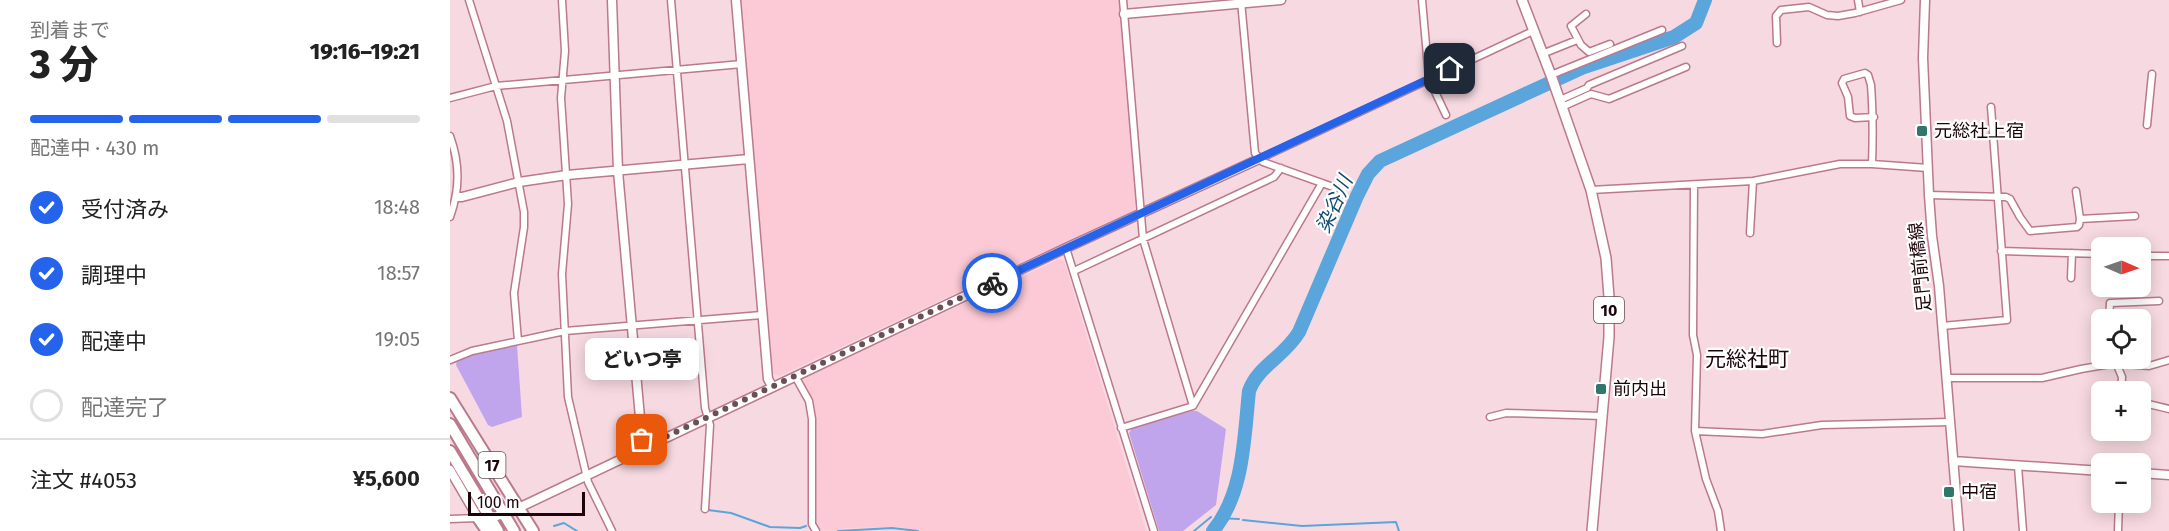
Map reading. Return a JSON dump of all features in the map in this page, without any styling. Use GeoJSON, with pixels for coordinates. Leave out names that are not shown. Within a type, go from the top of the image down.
{"type":"FeatureCollection","features":[{"type":"Feature","properties":{"kind":"highway"},"geometry":{"type":"LineString","coordinates":[[450,387],[451,400]]}},
{"type":"Feature","properties":{"kind":"highway","name":"17"},"geometry":{"type":"LineString","coordinates":[[451,400],[533,531]]}},
{"type":"Feature","properties":{"kind":"highway","name":"17"},"geometry":{"type":"LineString","coordinates":[[450,424],[514,531]]}},
{"type":"Feature","properties":{"kind":"highway"},"geometry":{"type":"LineString","coordinates":[[450,451],[484,517],[487,531]]}},
{"type":"Feature","properties":{"kind":"highway"},"geometry":{"type":"LineString","coordinates":[[484,517],[498,531]]}},
{"type":"Feature","properties":{"kind":"highway"},"geometry":{"type":"LineString","coordinates":[[527,520],[543,531]]}},
{"type":"Feature","properties":{"kind":"main road","name":"10"},"geometry":{"type":"LineString","coordinates":[[1522,0],[1592,190],[1605,249],[1609,291],[1609,337],[1592,531]]}},
{"type":"Feature","properties":{"kind":"street"},"geometry":{"type":"LineString","coordinates":[[469,0],[505,114],[519,182],[524,220],[514,293],[518,341]]}},
{"type":"Feature","properties":{"kind":"street"},"geometry":{"type":"LineString","coordinates":[[562,0],[564,51],[561,79],[568,215],[562,274],[568,398],[586,476],[612,531]]}},
{"type":"Feature","properties":{"kind":"street"},"geometry":{"type":"LineString","coordinates":[[612,0],[618,171],[644,447]]}},
{"type":"Feature","properties":{"kind":"street"},"geometry":{"type":"LineString","coordinates":[[671,0],[705,408],[708,417],[710,447],[705,509]]}},
{"type":"Feature","properties":{"kind":"street"},"geometry":{"type":"LineString","coordinates":[[736,0],[762,315],[768,379],[772,386]]}},
{"type":"Feature","properties":{"kind":"street"},"geometry":{"type":"LineString","coordinates":[[1123,0],[1143,239],[1193,406]]}},
{"type":"Feature","properties":{"kind":"street"},"geometry":{"type":"LineString","coordinates":[[1124,14],[1281,0]]}},
{"type":"Feature","properties":{"kind":"street"},"geometry":{"type":"LineString","coordinates":[[1422,0],[1429,79],[1446,115]]}},
{"type":"Feature","properties":{"kind":"street"},"geometry":{"type":"LineString","coordinates":[[1858,0],[1860,12]]}},
{"type":"Feature","properties":{"kind":"street"},"geometry":{"type":"LineString","coordinates":[[1777,43],[1776,16],[1781,10],[1809,7],[1833,16],[1860,12],[1901,0]]}},
{"type":"Feature","properties":{"kind":"street","name":"足門前橋線"},"geometry":{"type":"LineString","coordinates":[[1925,0],[1923,58],[1929,195],[1959,531]]}},
{"type":"Feature","properties":{"kind":"street"},"geometry":{"type":"LineString","coordinates":[[1242,2],[1255,153],[1259,159],[1336,188]]}},
{"type":"Feature","properties":{"kind":"street"},"geometry":{"type":"LineString","coordinates":[[1586,14],[1571,26],[1577,40],[1589,52],[1610,44]]}},
{"type":"Feature","properties":{"kind":"street"},"geometry":{"type":"LineString","coordinates":[[1552,77],[1662,30]]}},
{"type":"Feature","properties":{"kind":"street"},"geometry":{"type":"LineString","coordinates":[[450,519],[503,514],[519,507],[772,386],[1533,31]]}},
{"type":"Feature","properties":{"kind":"street"},"geometry":{"type":"LineString","coordinates":[[1542,54],[1577,40]]}},
{"type":"Feature","properties":{"kind":"street"},"geometry":{"type":"LineString","coordinates":[[1560,101],[1589,85],[1682,46]]}},
{"type":"Feature","properties":{"kind":"street"},"geometry":{"type":"LineString","coordinates":[[450,98],[496,86],[742,64]]}},
{"type":"Feature","properties":{"kind":"street"},"geometry":{"type":"LineString","coordinates":[[1560,101],[1589,94],[1609,99],[1686,67]]}},
{"type":"Feature","properties":{"kind":"street"},"geometry":{"type":"LineString","coordinates":[[1872,164],[1874,117],[1870,82],[1866,73],[1844,79],[1842,83],[1848,98],[1850,116],[1874,117]]}},
{"type":"Feature","properties":{"kind":"street"},"geometry":{"type":"LineString","coordinates":[[2147,125],[2152,74]]}},
{"type":"Feature","properties":{"kind":"street"},"geometry":{"type":"LineString","coordinates":[[1942,326],[2007,320],[1997,197],[1998,175],[1991,107]]}},
{"type":"Feature","properties":{"kind":"street"},"geometry":{"type":"LineString","coordinates":[[450,136],[457,162],[458,187],[450,217]]}},
{"type":"Feature","properties":{"kind":"street"},"geometry":{"type":"LineString","coordinates":[[457,197],[462,198],[519,182],[567,175],[749,159]]}},
{"type":"Feature","properties":{"kind":"street"},"geometry":{"type":"LineString","coordinates":[[1592,190],[1753,181],[1834,165],[1872,164],[1928,168]]}},
{"type":"Feature","properties":{"kind":"street"},"geometry":{"type":"LineString","coordinates":[[1074,271],[1274,177],[1281,168]]}},
{"type":"Feature","properties":{"kind":"street"},"geometry":{"type":"LineString","coordinates":[[1750,233],[1753,181]]}},
{"type":"Feature","properties":{"kind":"street"},"geometry":{"type":"LineString","coordinates":[[1121,428],[1193,406],[1322,183]]}},
{"type":"Feature","properties":{"kind":"street"},"geometry":{"type":"LineString","coordinates":[[1694,185],[1693,335],[1697,356],[1695,431],[1706,479],[1716,504],[1721,531]]}},
{"type":"Feature","properties":{"kind":"street"},"geometry":{"type":"LineString","coordinates":[[1929,195],[2010,199],[2030,231],[2077,227],[2080,219],[2076,191]]}},
{"type":"Feature","properties":{"kind":"street"},"geometry":{"type":"LineString","coordinates":[[2080,219],[2135,216]]}},
{"type":"Feature","properties":{"kind":"street"},"geometry":{"type":"LineString","coordinates":[[1066,248],[1154,531]]}},
{"type":"Feature","properties":{"kind":"street"},"geometry":{"type":"LineString","coordinates":[[2001,251],[2091,254]]}},
{"type":"Feature","properties":{"kind":"street"},"geometry":{"type":"LineString","coordinates":[[2071,278],[2072,253]]}},
{"type":"Feature","properties":{"kind":"street"},"geometry":{"type":"LineString","coordinates":[[2151,256],[2169,256]]}},
{"type":"Feature","properties":{"kind":"street"},"geometry":{"type":"LineString","coordinates":[[2110,309],[2110,303],[2159,301]]}},
{"type":"Feature","properties":{"kind":"street"},"geometry":{"type":"LineString","coordinates":[[450,360],[472,351],[565,331],[762,315]]}},
{"type":"Feature","properties":{"kind":"street"},"geometry":{"type":"LineString","coordinates":[[2151,365],[2169,360]]}},
{"type":"Feature","properties":{"kind":"street"},"geometry":{"type":"LineString","coordinates":[[1947,378],[2042,378],[2091,367]]}},
{"type":"Feature","properties":{"kind":"street"},"geometry":{"type":"LineString","coordinates":[[795,376],[809,401],[812,419],[812,524],[816,531]]}},
{"type":"Feature","properties":{"kind":"street"},"geometry":{"type":"LineString","coordinates":[[2151,405],[2169,409]]}},
{"type":"Feature","properties":{"kind":"street"},"geometry":{"type":"LineString","coordinates":[[1490,417],[1506,413],[1603,416]]}},
{"type":"Feature","properties":{"kind":"street"},"geometry":{"type":"LineString","coordinates":[[1695,431],[1762,434],[1822,425],[1950,422]]}},
{"type":"Feature","properties":{"kind":"street"},"geometry":{"type":"LineString","coordinates":[[1953,462],[2091,470]]}},
{"type":"Feature","properties":{"kind":"street"},"geometry":{"type":"LineString","coordinates":[[2018,466],[2023,531]]}},
{"type":"Feature","properties":{"kind":"street"},"geometry":{"type":"LineString","coordinates":[[450,470],[484,517]]}},
{"type":"Feature","properties":{"kind":"street"},"geometry":{"type":"LineString","coordinates":[[2151,474],[2169,475]]}},
{"type":"Feature","properties":{"kind":"street"},"geometry":{"type":"LineString","coordinates":[[2118,531],[2119,513]]}},
{"type":"Feature","properties":{"kind":"shaded area"},"geometry":{"type":"Polygon","coordinates":[[[741,0],[1119,0],[1136,204],[1134,210],[779,376],[773,373],[741,0]]]}},
{"type":"Feature","properties":{"kind":"shaded area"},"geometry":{"type":"Polygon","coordinates":[[[1059,259],[1064,261],[1146,531],[923,531],[897,527],[818,530],[816,513],[817,427],[814,401],[801,380],[1059,259]]]}},
{"type":"Feature","properties":{"kind":"shaded area"},"geometry":{"type":"Polygon","coordinates":[[[517,345],[522,417],[492,427],[488,425],[456,365],[457,360],[517,345]]]}},
{"type":"Feature","properties":{"kind":"shaded area"},"geometry":{"type":"Polygon","coordinates":[[[1197,411],[1226,429],[1216,505],[1183,531],[1159,531],[1129,433],[1132,428],[1197,411]]]}},
{"type":"Feature","properties":{"kind":"waterway","name":"染谷川"},"geometry":{"type":"LineString","coordinates":[[1213,531],[1231,500],[1237,482],[1244,446],[1249,391],[1253,382],[1299,332],[1357,196],[1368,174],[1380,161],[1584,67],[1674,37],[1696,23],[1705,0]]}},
{"type":"Feature","properties":{"kind":"waterway"},"geometry":{"type":"LineString","coordinates":[[708,510],[731,513],[770,527],[800,528],[806,526]]}},
{"type":"Feature","properties":{"kind":"waterway"},"geometry":{"type":"LineString","coordinates":[[1194,531],[1211,517]]}},
{"type":"Feature","properties":{"kind":"waterway"},"geometry":{"type":"LineString","coordinates":[[1217,518],[1239,519]]}},
{"type":"Feature","properties":{"kind":"waterway"},"geometry":{"type":"LineString","coordinates":[[1243,520],[1302,526],[1396,522],[1399,531]]}},
{"type":"Feature","properties":{"kind":"waterway"},"geometry":{"type":"LineString","coordinates":[[554,526],[564,523],[577,531]]}},
{"type":"Feature","properties":{"kind":"waterway"},"geometry":{"type":"LineString","coordinates":[[838,531],[892,528],[918,531]]}},
{"type":"Feature","properties":{"kind":"way so far"},"geometry":{"type":"LineString","coordinates":[[642,440],[644,447],[992,283]]}},
{"type":"Feature","properties":{"kind":"place","name":"元総社上宿"},"geometry":{"type":"Point","coordinates":[1922,131]}},
{"type":"Feature","properties":{"kind":"place","name":"前内出"},"geometry":{"type":"Point","coordinates":[1601,389]}},
{"type":"Feature","properties":{"kind":"place","name":"どいつ亭"},"geometry":{"type":"Point","coordinates":[642,440]}},
{"type":"Feature","properties":{"kind":"place","name":"中宿"},"geometry":{"type":"Point","coordinates":[1949,492]}},
{"type":"Feature","properties":{"kind":"district","name":"元総社町"},"geometry":{"type":"Point","coordinates":[1747,359]}},
{"type":"Feature","properties":{"kind":"route"},"geometry":{"type":"LineString","coordinates":[[992,283],[1450,69]]}}]}
